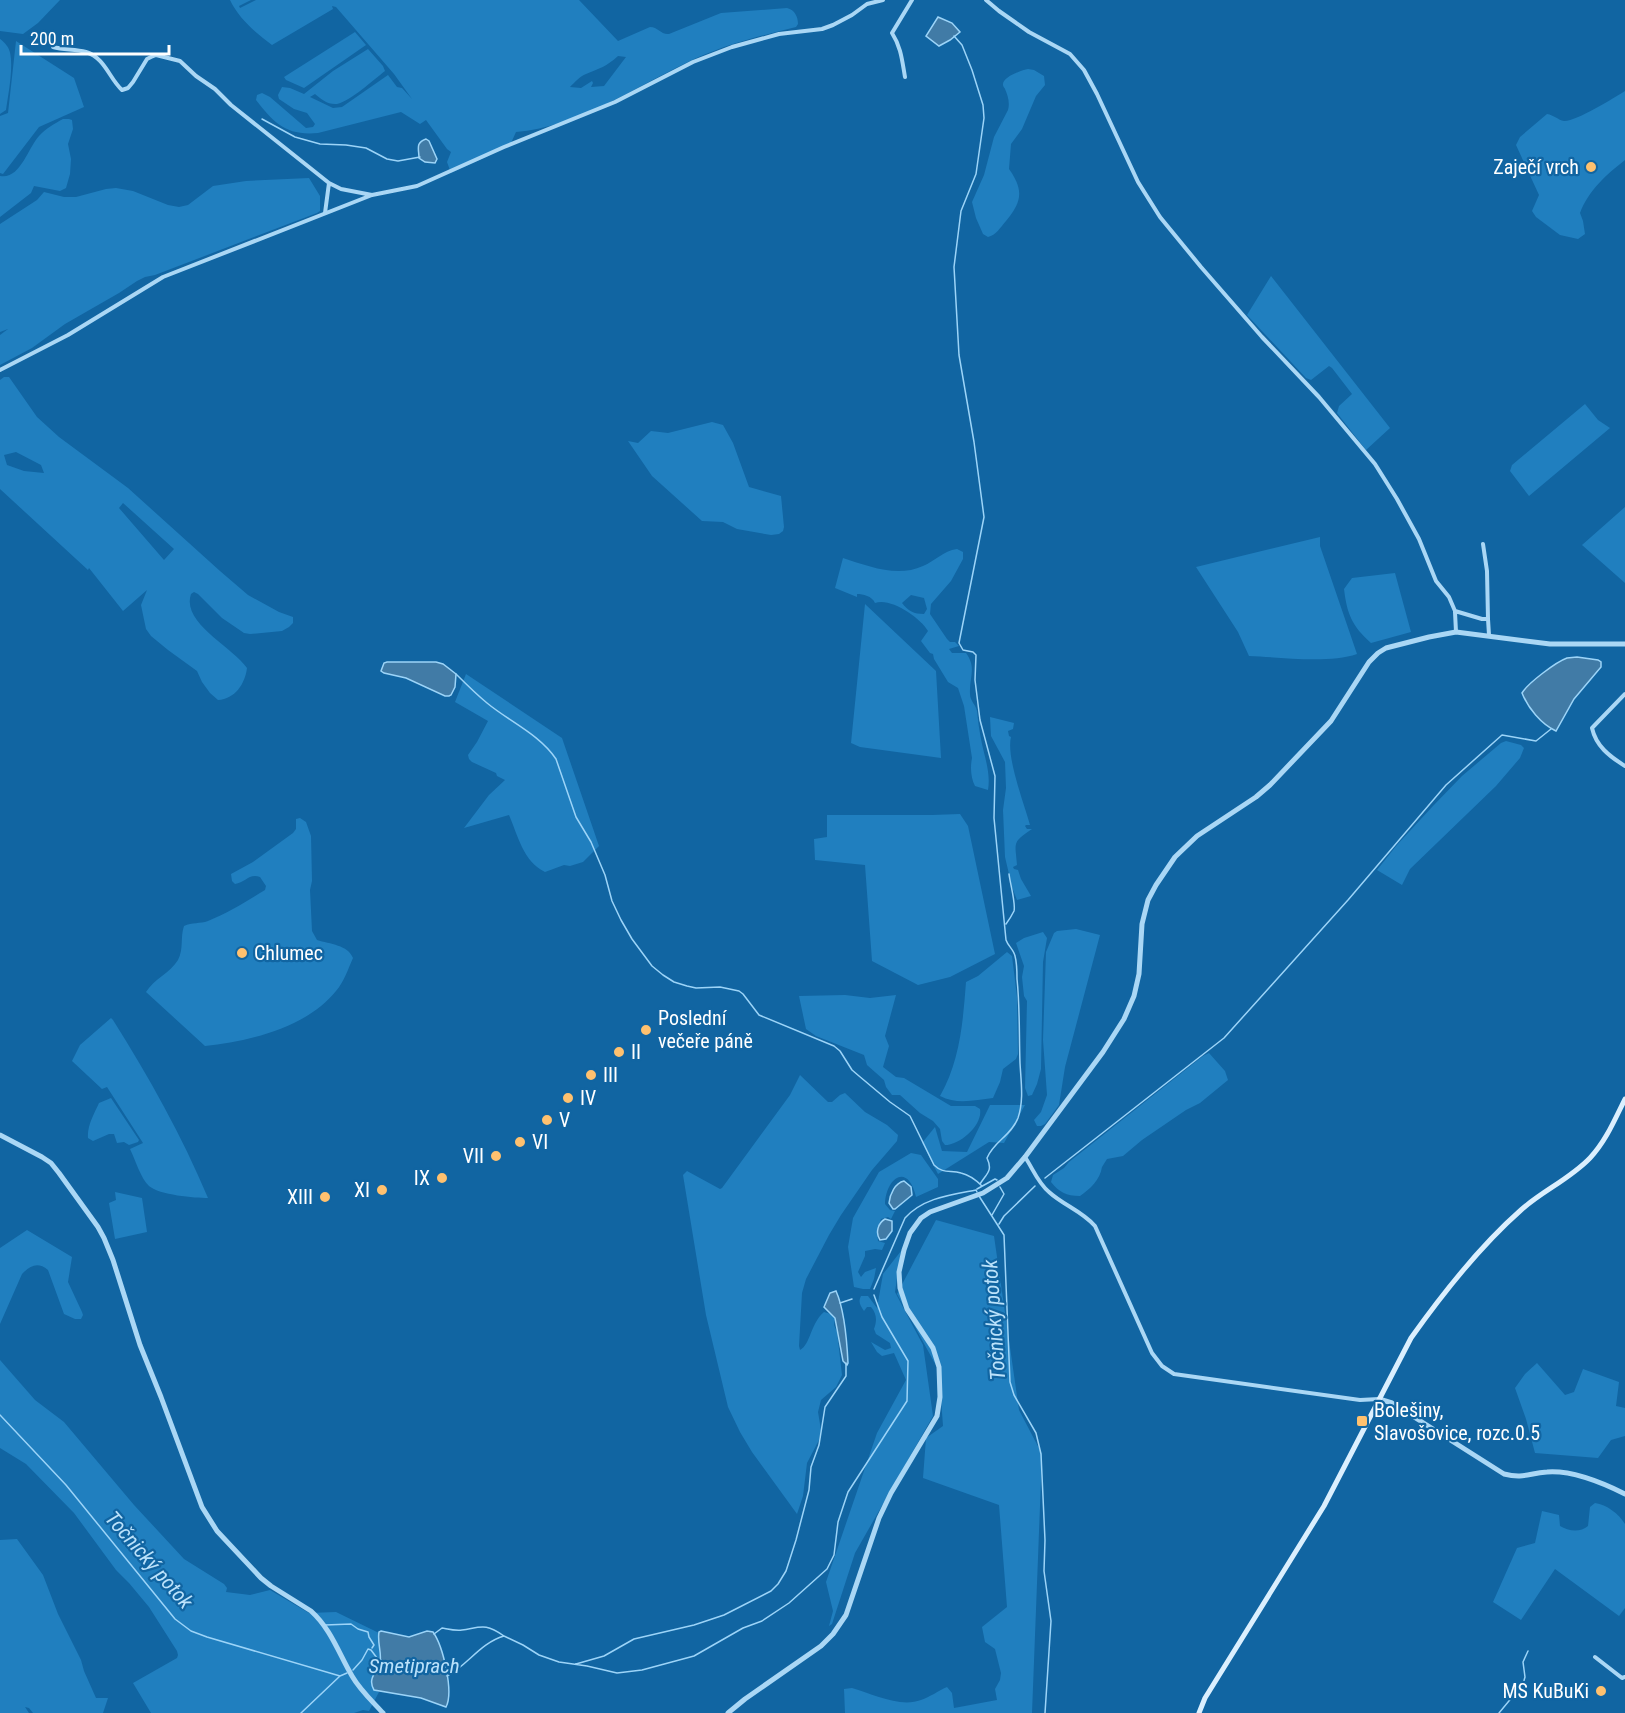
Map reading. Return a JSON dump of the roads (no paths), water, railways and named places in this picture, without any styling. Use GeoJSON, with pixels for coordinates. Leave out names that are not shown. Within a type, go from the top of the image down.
{"type":"FeatureCollection","features":[{"type":"Feature","properties":{"kind":"main road"},"geometry":{"type":"LineString","coordinates":[[1199,1713],[1205,1698],[1324,1506],[1411,1338],[1428,1314],[1499,1230],[1523,1208],[1564,1180],[1590,1157],[1608,1132],[1625,1099]]}},
{"type":"Feature","properties":{"kind":"street"},"geometry":{"type":"LineString","coordinates":[[0,370],[68,335],[163,277],[372,195],[417,186],[504,147],[615,102],[665,76],[713,55],[779,34],[833,25],[867,4],[883,0]]}},
{"type":"Feature","properties":{"kind":"street"},"geometry":{"type":"LineString","coordinates":[[905,77],[899,42],[892,33],[912,0]]}},
{"type":"Feature","properties":{"kind":"street"},"geometry":{"type":"LineString","coordinates":[[986,0],[1029,32],[1070,54],[1084,70],[1138,182],[1160,217],[1262,337],[1319,397],[1375,464],[1419,539],[1436,581],[1449,597],[1455,611],[1456,632]]}},
{"type":"Feature","properties":{"kind":"street"},"geometry":{"type":"LineString","coordinates":[[53,46],[87,52],[96,57],[122,90],[128,88],[147,59],[151,57],[164,56],[180,61],[329,183],[341,189],[372,195]]}},
{"type":"Feature","properties":{"kind":"street"},"geometry":{"type":"LineString","coordinates":[[325,213],[329,183]]}},
{"type":"Feature","properties":{"kind":"street"},"geometry":{"type":"LineString","coordinates":[[1483,544],[1487,571],[1489,636]]}},
{"type":"Feature","properties":{"kind":"street"},"geometry":{"type":"LineString","coordinates":[[1455,611],[1488,619]]}},
{"type":"Feature","properties":{"kind":"street"},"geometry":{"type":"LineString","coordinates":[[728,1713],[821,1646],[834,1634],[846,1615],[879,1518],[937,1416],[940,1397],[939,1367],[933,1348],[902,1299],[900,1288],[899,1272],[910,1233],[921,1218],[930,1212],[983,1193],[1007,1178],[1104,1052],[1124,1019],[1134,996],[1139,974],[1140,931],[1144,914],[1156,885],[1175,857],[1197,836],[1256,797],[1270,785],[1331,721],[1369,662],[1378,653],[1395,645],[1456,632],[1550,644],[1625,644]]}},
{"type":"Feature","properties":{"kind":"street"},"geometry":{"type":"LineString","coordinates":[[1625,694],[1592,728],[1595,740],[1612,758],[1625,766]]}},
{"type":"Feature","properties":{"kind":"street"},"geometry":{"type":"LineString","coordinates":[[0,1135],[42,1156],[51,1163],[104,1238],[140,1346],[162,1397],[202,1507],[211,1524],[265,1581],[318,1617],[328,1630],[358,1685],[383,1713]]}},
{"type":"Feature","properties":{"kind":"street"},"geometry":{"type":"LineString","coordinates":[[1025,1157],[1041,1185],[1087,1217],[1095,1226],[1152,1353],[1162,1366],[1174,1374],[1360,1400],[1379,1399],[1392,1403],[1504,1474],[1517,1478],[1548,1472],[1578,1476],[1603,1483],[1625,1494]]}},
{"type":"Feature","properties":{"kind":"street"},"geometry":{"type":"LineString","coordinates":[[1595,1657],[1622,1678],[1625,1677]]}},
{"type":"Feature","properties":{"kind":"water"},"geometry":{"type":"Polygon","coordinates":[[[938,17],[952,23],[960,32],[939,46],[926,36],[938,17]]]}},
{"type":"Feature","properties":{"kind":"water"},"geometry":{"type":"Polygon","coordinates":[[[426,139],[437,159],[435,163],[425,162],[419,158],[419,144],[426,139]]]}},
{"type":"Feature","properties":{"kind":"water"},"geometry":{"type":"Polygon","coordinates":[[[1567,658],[1598,660],[1601,662],[1601,667],[1574,699],[1556,731],[1536,715],[1522,693],[1556,664],[1567,658]]]}},
{"type":"Feature","properties":{"kind":"water"},"geometry":{"type":"Polygon","coordinates":[[[384,663],[443,664],[456,674],[455,687],[451,695],[445,696],[406,678],[384,673],[381,671],[384,663]]]}},
{"type":"Feature","properties":{"kind":"water"},"geometry":{"type":"Polygon","coordinates":[[[904,1181],[911,1187],[912,1195],[893,1209],[889,1203],[892,1193],[898,1184],[904,1181]]]}},
{"type":"Feature","properties":{"kind":"water"},"geometry":{"type":"Polygon","coordinates":[[[885,1219],[892,1221],[892,1231],[886,1239],[880,1240],[878,1228],[885,1219]]]}},
{"type":"Feature","properties":{"kind":"water"},"geometry":{"type":"Polygon","coordinates":[[[836,1291],[845,1327],[847,1365],[843,1361],[835,1318],[824,1307],[830,1293],[836,1291]]]}},
{"type":"Feature","properties":{"kind":"water","name":"Smetiprach"},"geometry":{"type":"Polygon","coordinates":[[[427,1631],[433,1632],[440,1648],[448,1680],[449,1691],[446,1707],[421,1698],[374,1690],[372,1682],[380,1662],[379,1632],[409,1637],[427,1631]]]}},
{"type":"Feature","properties":{"kind":"waterway"},"geometry":{"type":"LineString","coordinates":[[954,36],[962,45],[972,70],[983,105],[984,118],[976,174],[961,211],[954,267],[959,355],[984,517],[959,643],[963,650],[976,655],[975,680],[980,720],[995,776],[994,818],[1006,940],[1017,965],[1022,1091],[1018,1118],[990,1152],[987,1158],[989,1169],[980,1184]]}},
{"type":"Feature","properties":{"kind":"waterway"},"geometry":{"type":"LineString","coordinates":[[262,119],[295,137],[320,144],[366,148],[387,159],[398,161],[420,157]]}},
{"type":"Feature","properties":{"kind":"waterway"},"geometry":{"type":"LineString","coordinates":[[456,674],[487,703],[541,742],[556,759],[576,817],[591,842],[605,875],[612,901],[632,939],[652,966],[674,982],[687,986],[720,987],[739,991],[759,1015],[834,1046],[852,1070],[910,1116],[937,1168],[967,1175],[982,1186]]}},
{"type":"Feature","properties":{"kind":"waterway"},"geometry":{"type":"LineString","coordinates":[[1045,1178],[1224,1038],[1348,900],[1446,785],[1502,735],[1536,741],[1551,729]]}},
{"type":"Feature","properties":{"kind":"waterway"},"geometry":{"type":"LineString","coordinates":[[1006,924],[1014,908],[1009,874]]}},
{"type":"Feature","properties":{"kind":"waterway"},"geometry":{"type":"LineString","coordinates":[[977,1189],[997,1180]]}},
{"type":"Feature","properties":{"kind":"waterway"},"geometry":{"type":"LineString","coordinates":[[999,1224],[1004,1216],[1035,1186]]}},
{"type":"Feature","properties":{"kind":"waterway"},"geometry":{"type":"LineString","coordinates":[[992,1215],[1004,1194],[1000,1187]]}},
{"type":"Feature","properties":{"kind":"waterway","name":"Točnický potok"},"geometry":{"type":"LineString","coordinates":[[874,1289],[905,1218],[912,1211],[938,1198],[976,1190],[977,1192]]}},
{"type":"Feature","properties":{"kind":"waterway","name":"Točnický potok"},"geometry":{"type":"LineString","coordinates":[[979,1196],[1004,1235],[1010,1382],[1014,1395],[1036,1433],[1041,1454],[1044,1571],[1051,1621],[1045,1713]]}},
{"type":"Feature","properties":{"kind":"waterway","name":"Točnický potok"},"geometry":{"type":"LineString","coordinates":[[447,1676],[488,1644],[504,1636],[539,1655],[559,1662],[617,1673],[642,1670],[694,1656],[743,1628],[762,1621],[789,1603],[827,1569],[834,1555],[838,1522],[848,1492],[907,1401],[908,1361],[882,1317],[874,1295]]}},
{"type":"Feature","properties":{"kind":"waterway"},"geometry":{"type":"LineString","coordinates":[[840,1303],[852,1299]]}},
{"type":"Feature","properties":{"kind":"waterway"},"geometry":{"type":"LineString","coordinates":[[576,1664],[604,1656],[634,1639],[694,1625],[724,1615],[771,1591],[778,1584],[786,1571],[796,1540],[809,1490],[811,1467],[819,1445],[825,1407],[846,1376],[846,1363]]}},
{"type":"Feature","properties":{"kind":"waterway","name":"Točnický potok"},"geometry":{"type":"LineString","coordinates":[[0,1415],[66,1485],[175,1619],[191,1631],[340,1676],[347,1673]]}},
{"type":"Feature","properties":{"kind":"waterway"},"geometry":{"type":"LineString","coordinates":[[325,1625],[351,1624],[368,1632],[374,1645],[372,1648]]}},
{"type":"Feature","properties":{"kind":"waterway"},"geometry":{"type":"LineString","coordinates":[[434,1634],[442,1628],[459,1630],[483,1627],[504,1636]]}},
{"type":"Feature","properties":{"kind":"waterway","name":"Točnický potok"},"geometry":{"type":"LineString","coordinates":[[353,1670],[368,1649],[381,1660]]}},
{"type":"Feature","properties":{"kind":"waterway"},"geometry":{"type":"LineString","coordinates":[[1499,1713],[1523,1684],[1525,1677],[1523,1662],[1528,1651]]}},
{"type":"Feature","properties":{"kind":"waterway"},"geometry":{"type":"LineString","coordinates":[[301,1713],[340,1676]]}},
{"type":"Feature","properties":{"kind":"place","name":"Zaječí vrch"},"geometry":{"type":"Point","coordinates":[1591,167]}},
{"type":"Feature","properties":{"kind":"place","name":"Chlumec"},"geometry":{"type":"Point","coordinates":[242,953]}},
{"type":"Feature","properties":{"kind":"place","name":"Poslední večeře páně"},"geometry":{"type":"Point","coordinates":[646,1030]}},
{"type":"Feature","properties":{"kind":"place","name":"II"},"geometry":{"type":"Point","coordinates":[619,1052]}},
{"type":"Feature","properties":{"kind":"place","name":"III"},"geometry":{"type":"Point","coordinates":[591,1075]}},
{"type":"Feature","properties":{"kind":"place","name":"IV"},"geometry":{"type":"Point","coordinates":[568,1098]}},
{"type":"Feature","properties":{"kind":"place","name":"V"},"geometry":{"type":"Point","coordinates":[547,1120]}},
{"type":"Feature","properties":{"kind":"place","name":"VI"},"geometry":{"type":"Point","coordinates":[520,1142]}},
{"type":"Feature","properties":{"kind":"place","name":"VII"},"geometry":{"type":"Point","coordinates":[496,1156]}},
{"type":"Feature","properties":{"kind":"place","name":"IX"},"geometry":{"type":"Point","coordinates":[442,1178]}},
{"type":"Feature","properties":{"kind":"place","name":"XI"},"geometry":{"type":"Point","coordinates":[382,1190]}},
{"type":"Feature","properties":{"kind":"place","name":"XIII"},"geometry":{"type":"Point","coordinates":[325,1197]}},
{"type":"Feature","properties":{"kind":"place","name":"Bolešiny, Slavošovice, rozc.0.5"},"geometry":{"type":"Point","coordinates":[1362,1421]}},
{"type":"Feature","properties":{"kind":"place","name":"MS KuBuKi"},"geometry":{"type":"Point","coordinates":[1601,1691]}}]}
